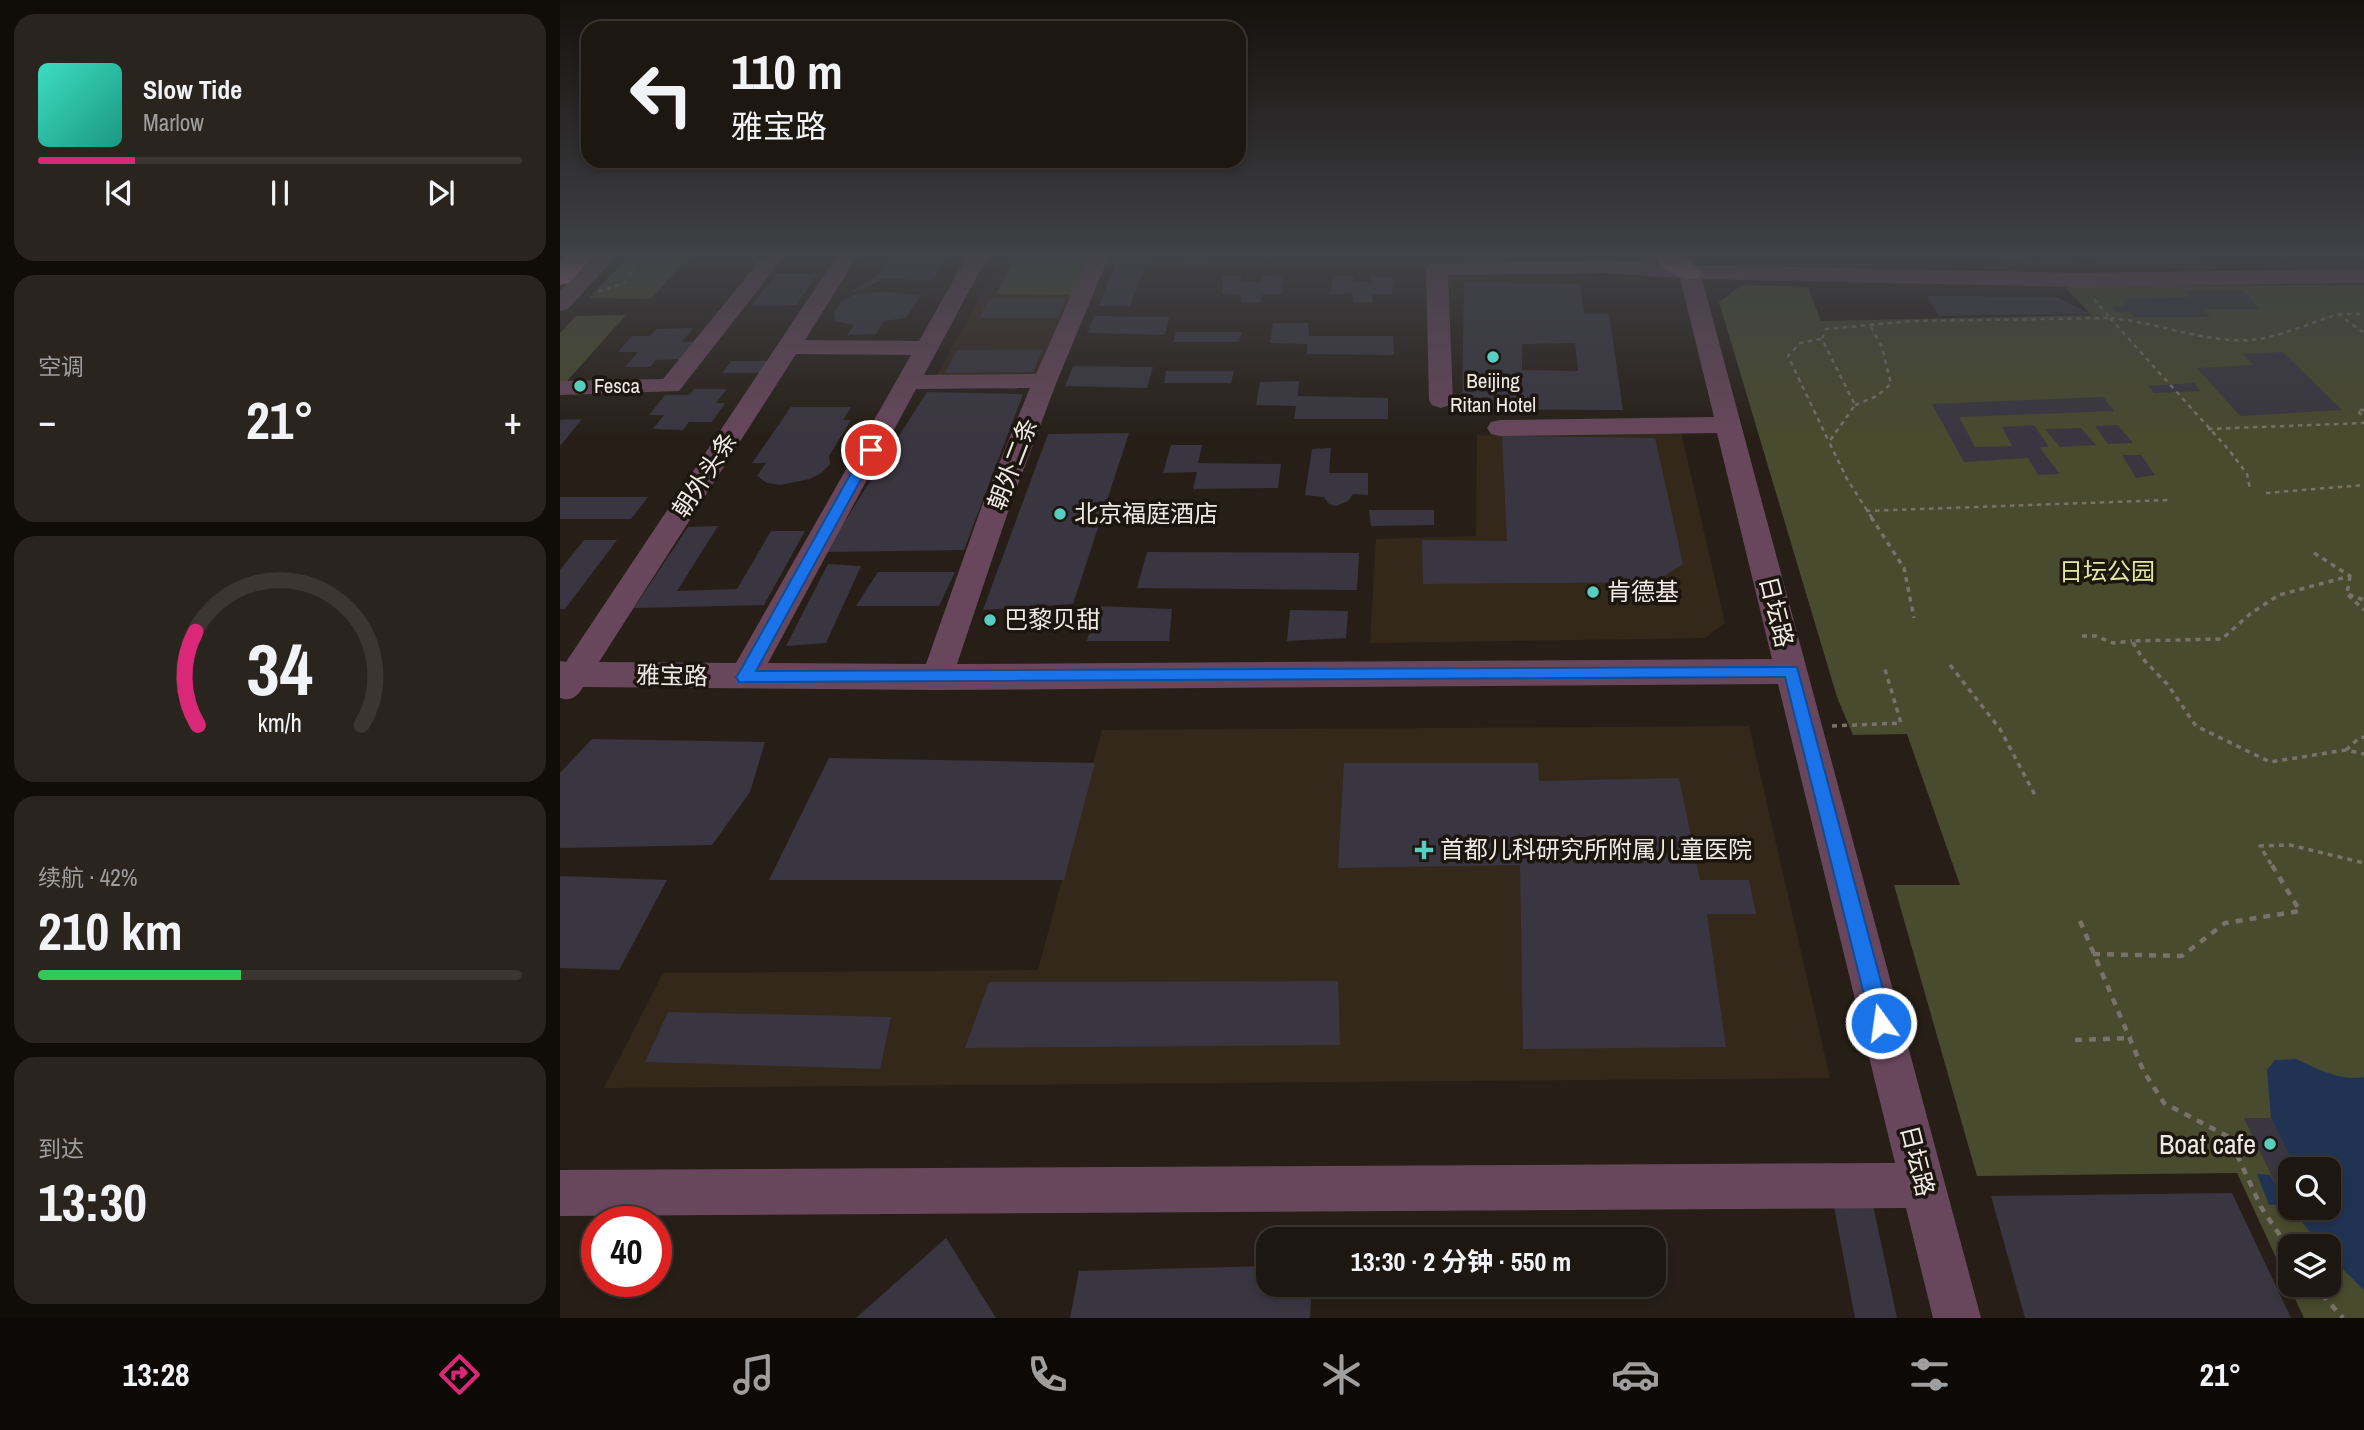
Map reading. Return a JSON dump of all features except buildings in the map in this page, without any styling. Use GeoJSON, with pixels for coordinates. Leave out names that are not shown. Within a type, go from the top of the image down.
{"type":"FeatureCollection","features":[{"type":"Feature","properties":{"kind":"street"},"geometry":{"type":"LineString","coordinates":[[560,388],[670,386],[727,316]]}},
{"type":"Feature","properties":{"kind":"street","name":"朝外头条"},"geometry":{"type":"LineString","coordinates":[[565,681],[809,316]]}},
{"type":"Feature","properties":{"kind":"street"},"geometry":{"type":"LineString","coordinates":[[744,677],[946,316]]}},
{"type":"Feature","properties":{"kind":"street","name":"朝外二条"},"geometry":{"type":"LineString","coordinates":[[937,677],[998,500],[1073,316]]}},
{"type":"Feature","properties":{"kind":"street"},"geometry":{"type":"LineString","coordinates":[[1438,316],[1441,400]]}},
{"type":"Feature","properties":{"kind":"street","name":"日坛路"},"geometry":{"type":"LineString","coordinates":[[1696,316],[1728,425],[1957,1318]]}},
{"type":"Feature","properties":{"kind":"street"},"geometry":{"type":"LineString","coordinates":[[788,347],[928,348]]}},
{"type":"Feature","properties":{"kind":"street"},"geometry":{"type":"LineString","coordinates":[[909,382],[1045,381]]}},
{"type":"Feature","properties":{"kind":"street"},"geometry":{"type":"LineString","coordinates":[[1500,428],[1728,425]]}},
{"type":"Feature","properties":{"kind":"street","name":"雅宝路"},"geometry":{"type":"LineString","coordinates":[[565,681],[744,677],[1791,671]]}},
{"type":"Feature","properties":{"kind":"street"},"geometry":{"type":"LineString","coordinates":[[560,1193],[1923,1185]]}},
{"type":"Feature","properties":{"kind":"path"},"geometry":{"type":"LineString","coordinates":[[2108,316],[2247,474],[2250,489]]}},
{"type":"Feature","properties":{"kind":"path"},"geometry":{"type":"LineString","coordinates":[[1855,405],[1822,339],[1826,329],[1912,321],[2110,318],[2138,320],[2214,338],[2264,338],[2333,316]]}},
{"type":"Feature","properties":{"kind":"path"},"geometry":{"type":"LineString","coordinates":[[2340,316],[2364,333]]}},
{"type":"Feature","properties":{"kind":"path"},"geometry":{"type":"LineString","coordinates":[[1829,442],[1855,405],[1877,396],[1891,384],[1882,347],[1870,326]]}},
{"type":"Feature","properties":{"kind":"path"},"geometry":{"type":"LineString","coordinates":[[1822,339],[1800,343],[1788,356],[1866,511],[1904,568],[1914,618]]}},
{"type":"Feature","properties":{"kind":"path"},"geometry":{"type":"LineString","coordinates":[[2364,410],[2357,410],[2364,418]]}},
{"type":"Feature","properties":{"kind":"path"},"geometry":{"type":"LineString","coordinates":[[2208,429],[2364,423]]}},
{"type":"Feature","properties":{"kind":"path"},"geometry":{"type":"LineString","coordinates":[[2266,493],[2364,485]]}},
{"type":"Feature","properties":{"kind":"path"},"geometry":{"type":"LineString","coordinates":[[1866,511],[2168,500]]}},
{"type":"Feature","properties":{"kind":"path"},"geometry":{"type":"LineString","coordinates":[[2314,552],[2350,576]]}},
{"type":"Feature","properties":{"kind":"path"},"geometry":{"type":"LineString","coordinates":[[2347,594],[2350,576]]}},
{"type":"Feature","properties":{"kind":"path"},"geometry":{"type":"LineString","coordinates":[[2082,636],[2096,636],[2113,643],[2221,639],[2250,614],[2279,595],[2350,576]]}},
{"type":"Feature","properties":{"kind":"path"},"geometry":{"type":"LineString","coordinates":[[2347,594],[2364,600]]}},
{"type":"Feature","properties":{"kind":"path"},"geometry":{"type":"LineString","coordinates":[[2347,594],[2364,610]]}},
{"type":"Feature","properties":{"kind":"path"},"geometry":{"type":"LineString","coordinates":[[2133,641],[2143,659],[2168,685],[2196,726],[2270,762],[2346,750],[2364,754]]}},
{"type":"Feature","properties":{"kind":"path"},"geometry":{"type":"LineString","coordinates":[[1950,665],[2000,729],[2036,797]]}},
{"type":"Feature","properties":{"kind":"path"},"geometry":{"type":"LineString","coordinates":[[1805,726],[1900,723],[1884,666]]}},
{"type":"Feature","properties":{"kind":"path"},"geometry":{"type":"LineString","coordinates":[[2346,750],[2358,738],[2364,737]]}},
{"type":"Feature","properties":{"kind":"path"},"geometry":{"type":"LineString","coordinates":[[2092,954],[2182,956],[2225,923],[2300,911],[2260,846],[2290,845],[2364,863]]}},
{"type":"Feature","properties":{"kind":"path"},"geometry":{"type":"LineString","coordinates":[[2080,921],[2092,954],[2132,1038],[2144,1072],[2164,1103],[2229,1138],[2261,1207],[2279,1234]]}},
{"type":"Feature","properties":{"kind":"path"},"geometry":{"type":"LineString","coordinates":[[2075,1040],[2132,1038]]}},
{"type":"Feature","properties":{"kind":"path"},"geometry":{"type":"LineString","coordinates":[[2324,1297],[2343,1318]]}},
{"type":"Feature","properties":{"kind":"shaded area"},"geometry":{"type":"Polygon","coordinates":[[[970,316],[1070,316],[1042,378],[936,377],[970,316]]]}},
{"type":"Feature","properties":{"kind":"shaded area"},"geometry":{"type":"Polygon","coordinates":[[[1681,432],[1725,623],[1705,638],[1370,643],[1376,539],[1476,536],[1477,435],[1681,432]]]}},
{"type":"Feature","properties":{"kind":"shaded area","name":"首都儿科研究所附属儿童医院"},"geometry":{"type":"Polygon","coordinates":[[[1749,726],[1830,1078],[604,1088],[663,973],[1038,970],[1102,730],[1749,726]]]}},
{"type":"Feature","properties":{"kind":"green space"},"geometry":{"type":"Polygon","coordinates":[[[576,316],[626,316],[567,381],[560,381],[560,333],[576,316]]]}},
{"type":"Feature","properties":{"kind":"green space","name":"日坛公园"},"geometry":{"type":"Polygon","coordinates":[[[1723,316],[1819,316],[1821,321],[2068,316],[2364,316],[2364,1318],[2304,1318],[2294,1297],[2341,1297],[2341,1234],[2278,1234],[2278,1262],[2237,1173],[1977,1176],[1894,885],[1960,885],[1907,734],[1853,735],[1837,697],[1723,316]]]}},
{"type":"Feature","properties":{"kind":"water"},"geometry":{"type":"Polygon","coordinates":[[[2296,1059],[2338,1076],[2364,1077],[2364,1290],[2341,1268],[2341,1234],[2312,1234],[2300,1220],[2341,1220],[2341,1157],[2290,1157],[2271,1118],[2267,1070],[2275,1060],[2296,1059]]]}},
{"type":"Feature","properties":{"kind":"water"},"geometry":{"type":"Polygon","coordinates":[[[2257,1174],[2270,1175],[2278,1185],[2278,1205],[2269,1205],[2257,1174]]]}},
{"type":"Feature","properties":{"kind":"place","name":"Beijing Ritan Hotel"},"geometry":{"type":"Point","coordinates":[1493,357]}},
{"type":"Feature","properties":{"kind":"place","name":"Fesca"},"geometry":{"type":"Point","coordinates":[580,386]}},
{"type":"Feature","properties":{"kind":"place","name":"北京福庭酒店"},"geometry":{"type":"Point","coordinates":[1060,514]}},
{"type":"Feature","properties":{"kind":"place","name":"肯德基"},"geometry":{"type":"Point","coordinates":[1593,592]}},
{"type":"Feature","properties":{"kind":"place","name":"巴黎贝甜"},"geometry":{"type":"Point","coordinates":[990,620]}},
{"type":"Feature","properties":{"kind":"place","name":"首都儿科研究所附属儿童医院"},"geometry":{"type":"Point","coordinates":[1424,850]}},
{"type":"Feature","properties":{"kind":"place","name":"Boat cafe"},"geometry":{"type":"Point","coordinates":[2270,1144]}},
{"type":"Feature","properties":{"kind":"route"},"geometry":{"type":"LineString","coordinates":[[871,450],[744,677],[1791,671],[1881,1023]]}}]}
